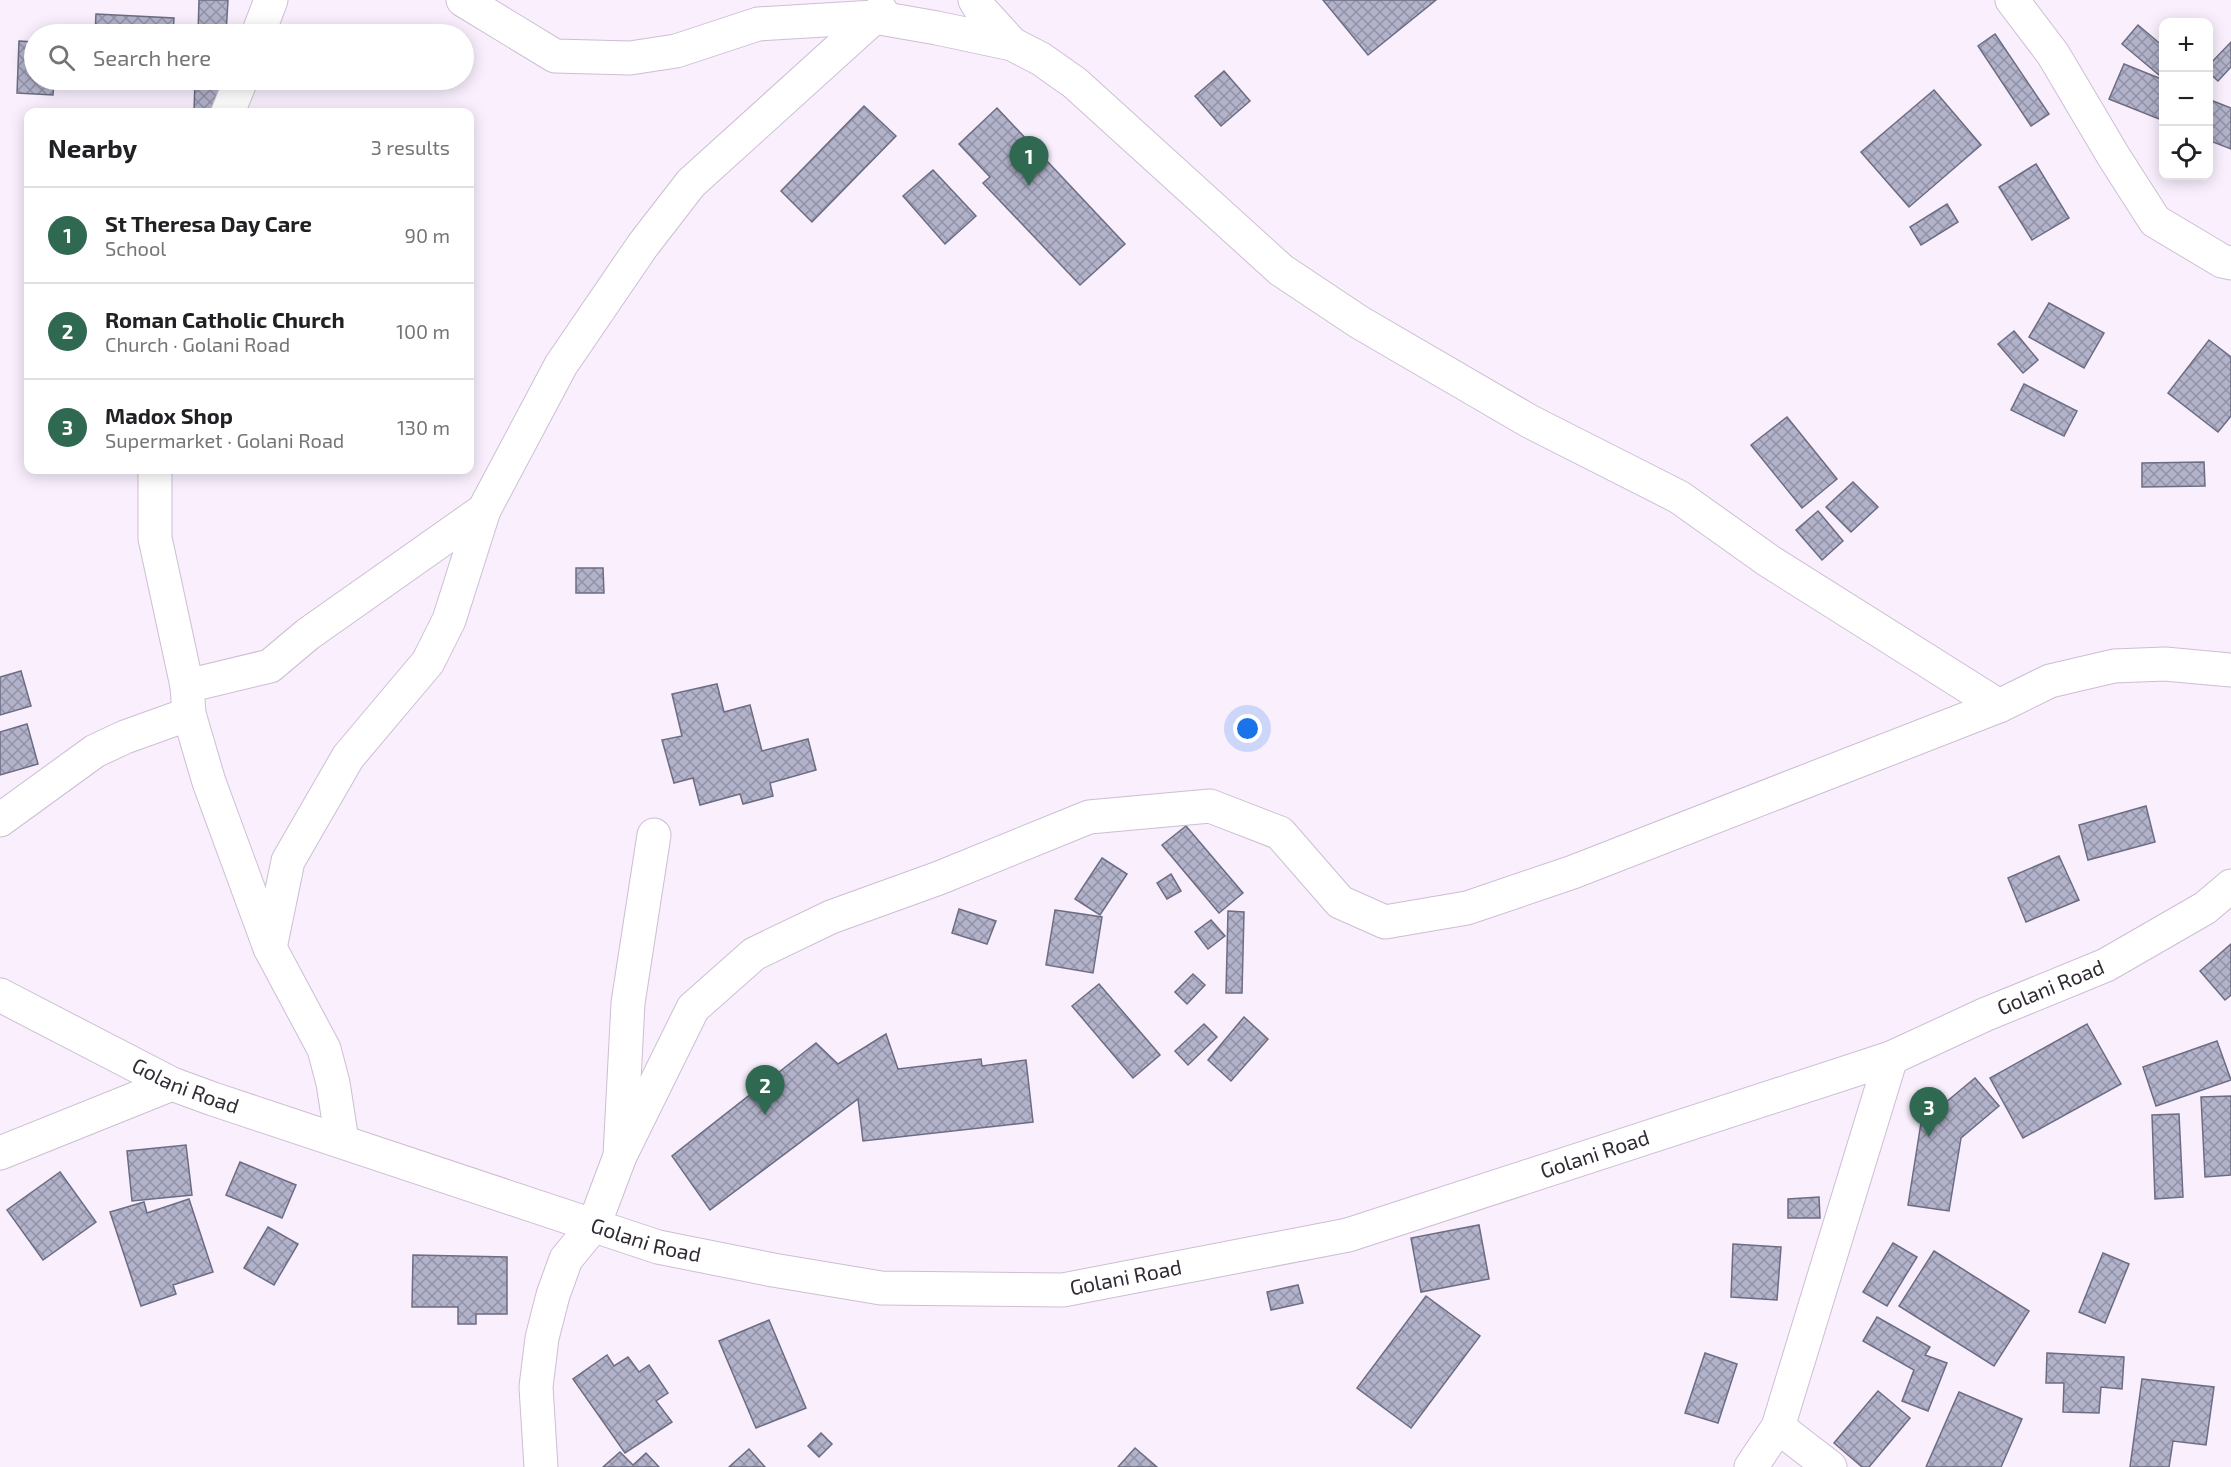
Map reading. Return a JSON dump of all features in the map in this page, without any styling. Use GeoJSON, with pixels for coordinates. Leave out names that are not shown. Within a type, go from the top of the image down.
{"type":"FeatureCollection","features":[{"type":"Feature","properties":{"kind":"street"},"geometry":{"type":"LineString","coordinates":[[262,24],[271,0]]}},
{"type":"Feature","properties":{"kind":"street"},"geometry":{"type":"LineString","coordinates":[[463,0],[555,56],[630,58],[676,51],[758,24],[884,9],[938,28],[1012,44],[1041,59],[1075,83],[1281,270],[1359,322],[1529,421],[1679,497],[1769,561],[1999,706]]}},
{"type":"Feature","properties":{"kind":"street"},"geometry":{"type":"LineString","coordinates":[[975,0],[981,10],[1012,44]]}},
{"type":"Feature","properties":{"kind":"street"},"geometry":{"type":"LineString","coordinates":[[2012,0],[2053,54],[2114,158],[2155,221],[2222,261],[2231,263]]}},
{"type":"Feature","properties":{"kind":"street"},"geometry":{"type":"LineString","coordinates":[[270,948],[288,861],[348,757],[428,662],[449,620],[483,510],[561,365],[644,245],[691,183],[884,9]]}},
{"type":"Feature","properties":{"kind":"street"},"geometry":{"type":"LineString","coordinates":[[230,108],[237,90]]}},
{"type":"Feature","properties":{"kind":"street"},"geometry":{"type":"LineString","coordinates":[[155,474],[155,538],[188,700],[209,782],[270,948],[324,1050],[333,1083],[342,1141]]}},
{"type":"Feature","properties":{"kind":"street"},"geometry":{"type":"LineString","coordinates":[[0,820],[95,751],[188,700],[270,666],[308,634],[483,510]]}},
{"type":"Feature","properties":{"kind":"street"},"geometry":{"type":"LineString","coordinates":[[541,1467],[536,1387],[542,1338],[553,1295],[566,1260],[594,1225],[620,1155],[693,1008],[754,954],[831,917],[939,879],[1089,817],[1210,806],[1280,833],[1340,902],[1385,922],[1467,908],[1573,872],[1999,706],[2050,681],[2114,666],[2165,664],[2231,670]]}},
{"type":"Feature","properties":{"kind":"street"},"geometry":{"type":"LineString","coordinates":[[620,1155],[628,1003],[654,835]]}},
{"type":"Feature","properties":{"kind":"street","name":"Golani Road"},"geometry":{"type":"LineString","coordinates":[[0,995],[172,1084],[213,1100],[658,1247],[773,1270],[881,1288],[1063,1290],[1348,1235],[1891,1058],[1984,1015],[2106,965],[2205,908],[2231,886]]}},
{"type":"Feature","properties":{"kind":"street"},"geometry":{"type":"LineString","coordinates":[[1752,1467],[1779,1427],[1891,1058]]}},
{"type":"Feature","properties":{"kind":"street"},"geometry":{"type":"LineString","coordinates":[[0,1153],[172,1084]]}},
{"type":"Feature","properties":{"kind":"street"},"geometry":{"type":"LineString","coordinates":[[1779,1427],[1830,1467]]}},
{"type":"Feature","properties":{"kind":"building"},"geometry":{"type":"Polygon","coordinates":[[[199,0],[228,0],[227,24],[198,24],[199,0]]]}},
{"type":"Feature","properties":{"kind":"building"},"geometry":{"type":"Polygon","coordinates":[[[1323,0],[1436,0],[1368,55],[1323,0]]]}},
{"type":"Feature","properties":{"kind":"building"},"geometry":{"type":"Polygon","coordinates":[[[96,14],[174,18],[174,24],[96,24],[96,14]]]}},
{"type":"Feature","properties":{"kind":"building"},"geometry":{"type":"Polygon","coordinates":[[[2138,25],[2159,43],[2159,75],[2122,44],[2138,25]]]}},
{"type":"Feature","properties":{"kind":"building"},"geometry":{"type":"Polygon","coordinates":[[[1995,34],[2049,114],[2031,126],[1978,46],[1995,34]]]}},
{"type":"Feature","properties":{"kind":"building"},"geometry":{"type":"Polygon","coordinates":[[[19,41],[24,41],[24,90],[53,90],[53,95],[17,93],[19,41]]]}},
{"type":"Feature","properties":{"kind":"building"},"geometry":{"type":"Polygon","coordinates":[[[2231,42],[2231,67],[2218,81],[2213,76],[2213,61],[2231,42]]]}},
{"type":"Feature","properties":{"kind":"building"},"geometry":{"type":"Polygon","coordinates":[[[2124,64],[2159,78],[2159,119],[2109,99],[2124,64]]]}},
{"type":"Feature","properties":{"kind":"building"},"geometry":{"type":"Polygon","coordinates":[[[1224,71],[1250,101],[1221,126],[1195,96],[1224,71]]]}},
{"type":"Feature","properties":{"kind":"building"},"geometry":{"type":"Polygon","coordinates":[[[195,90],[223,90],[222,108],[194,108],[195,90]]]}},
{"type":"Feature","properties":{"kind":"building"},"geometry":{"type":"Polygon","coordinates":[[[1934,90],[1981,145],[1909,207],[1861,152],[1934,90]]]}},
{"type":"Feature","properties":{"kind":"building"},"geometry":{"type":"Polygon","coordinates":[[[2213,101],[2231,108],[2231,149],[2213,142],[2213,101]]]}},
{"type":"Feature","properties":{"kind":"building"},"geometry":{"type":"Polygon","coordinates":[[[864,106],[896,136],[812,222],[781,191],[864,106]]]}},
{"type":"Feature","properties":{"kind":"building"},"geometry":{"type":"Polygon","coordinates":[[[997,108],[1125,244],[1080,285],[983,183],[990,177],[959,144],[997,108]]]}},
{"type":"Feature","properties":{"kind":"building"},"geometry":{"type":"Polygon","coordinates":[[[2036,164],[2069,218],[2032,240],[1999,187],[2036,164]]]}},
{"type":"Feature","properties":{"kind":"building"},"geometry":{"type":"Polygon","coordinates":[[[933,170],[976,216],[945,244],[903,196],[933,170]]]}},
{"type":"Feature","properties":{"kind":"building"},"geometry":{"type":"Polygon","coordinates":[[[1947,204],[1958,222],[1921,245],[1910,227],[1947,204]]]}},
{"type":"Feature","properties":{"kind":"building"},"geometry":{"type":"Polygon","coordinates":[[[2049,303],[2104,333],[2084,368],[2029,337],[2049,303]]]}},
{"type":"Feature","properties":{"kind":"building"},"geometry":{"type":"Polygon","coordinates":[[[2014,331],[2038,360],[2023,373],[1998,344],[2014,331]]]}},
{"type":"Feature","properties":{"kind":"building"},"geometry":{"type":"Polygon","coordinates":[[[2209,340],[2231,357],[2231,416],[2218,432],[2168,393],[2209,340]]]}},
{"type":"Feature","properties":{"kind":"building"},"geometry":{"type":"Polygon","coordinates":[[[2024,384],[2077,411],[2064,436],[2011,410],[2024,384]]]}},
{"type":"Feature","properties":{"kind":"building"},"geometry":{"type":"Polygon","coordinates":[[[1787,417],[1837,479],[1802,508],[1751,445],[1787,417]]]}},
{"type":"Feature","properties":{"kind":"building"},"geometry":{"type":"Polygon","coordinates":[[[2204,462],[2205,486],[2142,487],[2142,463],[2204,462]]]}},
{"type":"Feature","properties":{"kind":"building"},"geometry":{"type":"Polygon","coordinates":[[[1853,482],[1878,507],[1851,532],[1826,507],[1853,482]]]}},
{"type":"Feature","properties":{"kind":"building"},"geometry":{"type":"Polygon","coordinates":[[[1818,511],[1843,541],[1822,560],[1796,530],[1818,511]]]}},
{"type":"Feature","properties":{"kind":"building"},"geometry":{"type":"Polygon","coordinates":[[[576,568],[603,568],[604,593],[576,593],[576,568]]]}},
{"type":"Feature","properties":{"kind":"building"},"geometry":{"type":"Polygon","coordinates":[[[21,671],[31,706],[0,715],[0,677],[21,671]]]}},
{"type":"Feature","properties":{"kind":"building"},"geometry":{"type":"Polygon","coordinates":[[[717,684],[724,712],[750,705],[762,751],[808,739],[816,770],[770,783],[773,796],[743,804],[740,794],[700,805],[693,778],[674,783],[662,740],[682,736],[672,694],[717,684]]]}},
{"type":"Feature","properties":{"kind":"building"},"geometry":{"type":"Polygon","coordinates":[[[27,724],[38,764],[0,775],[0,732],[27,724]]]}},
{"type":"Feature","properties":{"kind":"building"},"geometry":{"type":"Polygon","coordinates":[[[2146,806],[2155,842],[2088,860],[2079,825],[2146,806]]]}},
{"type":"Feature","properties":{"kind":"building"},"geometry":{"type":"Polygon","coordinates":[[[1186,826],[1243,893],[1219,913],[1162,845],[1186,826]]]}},
{"type":"Feature","properties":{"kind":"building"},"geometry":{"type":"Polygon","coordinates":[[[2059,856],[2079,900],[2026,922],[2008,878],[2059,856]]]}},
{"type":"Feature","properties":{"kind":"building"},"geometry":{"type":"Polygon","coordinates":[[[1102,858],[1127,874],[1100,915],[1075,899],[1102,858]]]}},
{"type":"Feature","properties":{"kind":"building"},"geometry":{"type":"Polygon","coordinates":[[[1171,874],[1181,891],[1167,899],[1157,883],[1171,874]]]}},
{"type":"Feature","properties":{"kind":"building"},"geometry":{"type":"Polygon","coordinates":[[[959,909],[996,921],[987,944],[952,933],[959,909]]]}},
{"type":"Feature","properties":{"kind":"building"},"geometry":{"type":"Polygon","coordinates":[[[1055,910],[1102,917],[1093,973],[1046,965],[1055,910]]]}},
{"type":"Feature","properties":{"kind":"building"},"geometry":{"type":"Polygon","coordinates":[[[1228,911],[1244,912],[1242,993],[1226,993],[1228,911]]]}},
{"type":"Feature","properties":{"kind":"building"},"geometry":{"type":"Polygon","coordinates":[[[1211,920],[1225,936],[1208,949],[1195,932],[1211,920]]]}},
{"type":"Feature","properties":{"kind":"building"},"geometry":{"type":"Polygon","coordinates":[[[2231,944],[2231,995],[2225,1000],[2200,971],[2231,944]]]}},
{"type":"Feature","properties":{"kind":"building"},"geometry":{"type":"Polygon","coordinates":[[[1193,974],[1205,985],[1187,1004],[1175,992],[1193,974]]]}},
{"type":"Feature","properties":{"kind":"building"},"geometry":{"type":"Polygon","coordinates":[[[1099,984],[1160,1055],[1133,1078],[1072,1006],[1099,984]]]}},
{"type":"Feature","properties":{"kind":"building"},"geometry":{"type":"Polygon","coordinates":[[[1244,1017],[1268,1039],[1231,1081],[1208,1060],[1244,1017]]]}},
{"type":"Feature","properties":{"kind":"building"},"geometry":{"type":"Polygon","coordinates":[[[1204,1024],[1217,1037],[1188,1065],[1175,1051],[1204,1024]]]}},
{"type":"Feature","properties":{"kind":"building"},"geometry":{"type":"Polygon","coordinates":[[[2087,1024],[2121,1084],[2023,1138],[1990,1078],[2087,1024]]]}},
{"type":"Feature","properties":{"kind":"building"},"geometry":{"type":"Polygon","coordinates":[[[886,1034],[898,1069],[981,1059],[982,1066],[1026,1060],[1033,1122],[863,1141],[858,1099],[710,1210],[672,1156],[816,1043],[838,1064],[886,1034]]]}},
{"type":"Feature","properties":{"kind":"building"},"geometry":{"type":"Polygon","coordinates":[[[2217,1041],[2231,1080],[2156,1106],[2143,1067],[2217,1041]]]}},
{"type":"Feature","properties":{"kind":"building"},"geometry":{"type":"Polygon","coordinates":[[[1975,1078],[1999,1106],[1961,1138],[1949,1211],[1908,1205],[1921,1123],[1975,1078]]]}},
{"type":"Feature","properties":{"kind":"building"},"geometry":{"type":"Polygon","coordinates":[[[2231,1096],[2231,1175],[2205,1177],[2201,1097],[2231,1096]]]}},
{"type":"Feature","properties":{"kind":"building"},"geometry":{"type":"Polygon","coordinates":[[[2179,1114],[2183,1197],[2155,1199],[2152,1115],[2179,1114]]]}},
{"type":"Feature","properties":{"kind":"building"},"geometry":{"type":"Polygon","coordinates":[[[186,1145],[192,1195],[132,1201],[127,1151],[186,1145]]]}},
{"type":"Feature","properties":{"kind":"building"},"geometry":{"type":"Polygon","coordinates":[[[240,1162],[296,1185],[282,1218],[226,1195],[240,1162]]]}},
{"type":"Feature","properties":{"kind":"building"},"geometry":{"type":"Polygon","coordinates":[[[60,1172],[96,1222],[43,1260],[7,1210],[60,1172]]]}},
{"type":"Feature","properties":{"kind":"building"},"geometry":{"type":"Polygon","coordinates":[[[1819,1197],[1820,1218],[1788,1218],[1788,1199],[1819,1197]]]}},
{"type":"Feature","properties":{"kind":"building"},"geometry":{"type":"Polygon","coordinates":[[[189,1199],[213,1272],[173,1285],[176,1294],[141,1306],[110,1212],[144,1202],[147,1213],[189,1199]]]}},
{"type":"Feature","properties":{"kind":"building"},"geometry":{"type":"Polygon","coordinates":[[[1479,1225],[1489,1279],[1421,1292],[1411,1238],[1479,1225]]]}},
{"type":"Feature","properties":{"kind":"building"},"geometry":{"type":"Polygon","coordinates":[[[268,1227],[298,1244],[274,1285],[244,1268],[268,1227]]]}},
{"type":"Feature","properties":{"kind":"building"},"geometry":{"type":"Polygon","coordinates":[[[1893,1243],[1917,1257],[1887,1306],[1863,1292],[1893,1243]]]}},
{"type":"Feature","properties":{"kind":"building"},"geometry":{"type":"Polygon","coordinates":[[[1733,1244],[1781,1247],[1777,1300],[1731,1297],[1733,1244]]]}},
{"type":"Feature","properties":{"kind":"building"},"geometry":{"type":"Polygon","coordinates":[[[1934,1251],[2029,1311],[1994,1366],[1899,1306],[1934,1251]]]}},
{"type":"Feature","properties":{"kind":"building"},"geometry":{"type":"Polygon","coordinates":[[[2103,1253],[2129,1264],[2105,1323],[2079,1312],[2103,1253]]]}},
{"type":"Feature","properties":{"kind":"building"},"geometry":{"type":"Polygon","coordinates":[[[413,1255],[507,1257],[507,1314],[476,1314],[476,1324],[458,1324],[458,1307],[412,1307],[413,1255]]]}},
{"type":"Feature","properties":{"kind":"building"},"geometry":{"type":"Polygon","coordinates":[[[1298,1285],[1303,1303],[1271,1310],[1267,1292],[1298,1285]]]}},
{"type":"Feature","properties":{"kind":"building"},"geometry":{"type":"Polygon","coordinates":[[[1426,1296],[1480,1336],[1411,1428],[1357,1388],[1426,1296]]]}},
{"type":"Feature","properties":{"kind":"building"},"geometry":{"type":"Polygon","coordinates":[[[1877,1317],[1930,1347],[1925,1355],[1947,1363],[1928,1411],[1902,1401],[1914,1370],[1863,1341],[1877,1317]]]}},
{"type":"Feature","properties":{"kind":"building"},"geometry":{"type":"Polygon","coordinates":[[[769,1320],[806,1408],[756,1428],[719,1341],[769,1320]]]}},
{"type":"Feature","properties":{"kind":"building"},"geometry":{"type":"Polygon","coordinates":[[[1705,1353],[1737,1364],[1718,1423],[1685,1413],[1705,1353]]]}},
{"type":"Feature","properties":{"kind":"building"},"geometry":{"type":"Polygon","coordinates":[[[2047,1353],[2124,1357],[2122,1389],[2101,1387],[2099,1413],[2063,1412],[2064,1383],[2046,1383],[2047,1353]]]}},
{"type":"Feature","properties":{"kind":"building"},"geometry":{"type":"Polygon","coordinates":[[[607,1355],[614,1366],[628,1357],[639,1372],[649,1365],[668,1393],[656,1401],[672,1422],[625,1453],[573,1379],[607,1355]]]}},
{"type":"Feature","properties":{"kind":"building"},"geometry":{"type":"Polygon","coordinates":[[[2142,1379],[2214,1387],[2206,1445],[2173,1441],[2169,1467],[2130,1467],[2142,1379]]]}},
{"type":"Feature","properties":{"kind":"building"},"geometry":{"type":"Polygon","coordinates":[[[1878,1391],[1910,1418],[1869,1467],[1862,1467],[1834,1443],[1878,1391]]]}},
{"type":"Feature","properties":{"kind":"building"},"geometry":{"type":"Polygon","coordinates":[[[1959,1392],[2022,1419],[2001,1467],[1926,1467],[1959,1392]]]}},
{"type":"Feature","properties":{"kind":"building"},"geometry":{"type":"Polygon","coordinates":[[[821,1433],[832,1444],[819,1457],[808,1446],[821,1433]]]}},
{"type":"Feature","properties":{"kind":"building"},"geometry":{"type":"Polygon","coordinates":[[[1135,1448],[1157,1467],[1118,1467],[1135,1448]]]}},
{"type":"Feature","properties":{"kind":"building"},"geometry":{"type":"Polygon","coordinates":[[[749,1449],[765,1467],[729,1467],[749,1449]]]}},
{"type":"Feature","properties":{"kind":"building"},"geometry":{"type":"Polygon","coordinates":[[[620,1452],[633,1465],[646,1453],[659,1467],[603,1467],[620,1452]]]}},
{"type":"Feature","properties":{"kind":"place","name":"St Theresa Day Care"},"geometry":{"type":"Point","coordinates":[1029,186]}},
{"type":"Feature","properties":{"kind":"place","name":"Roman Catholic Church"},"geometry":{"type":"Point","coordinates":[765,1115]}},
{"type":"Feature","properties":{"kind":"place","name":"Madox Shop"},"geometry":{"type":"Point","coordinates":[1929,1137]}}]}
